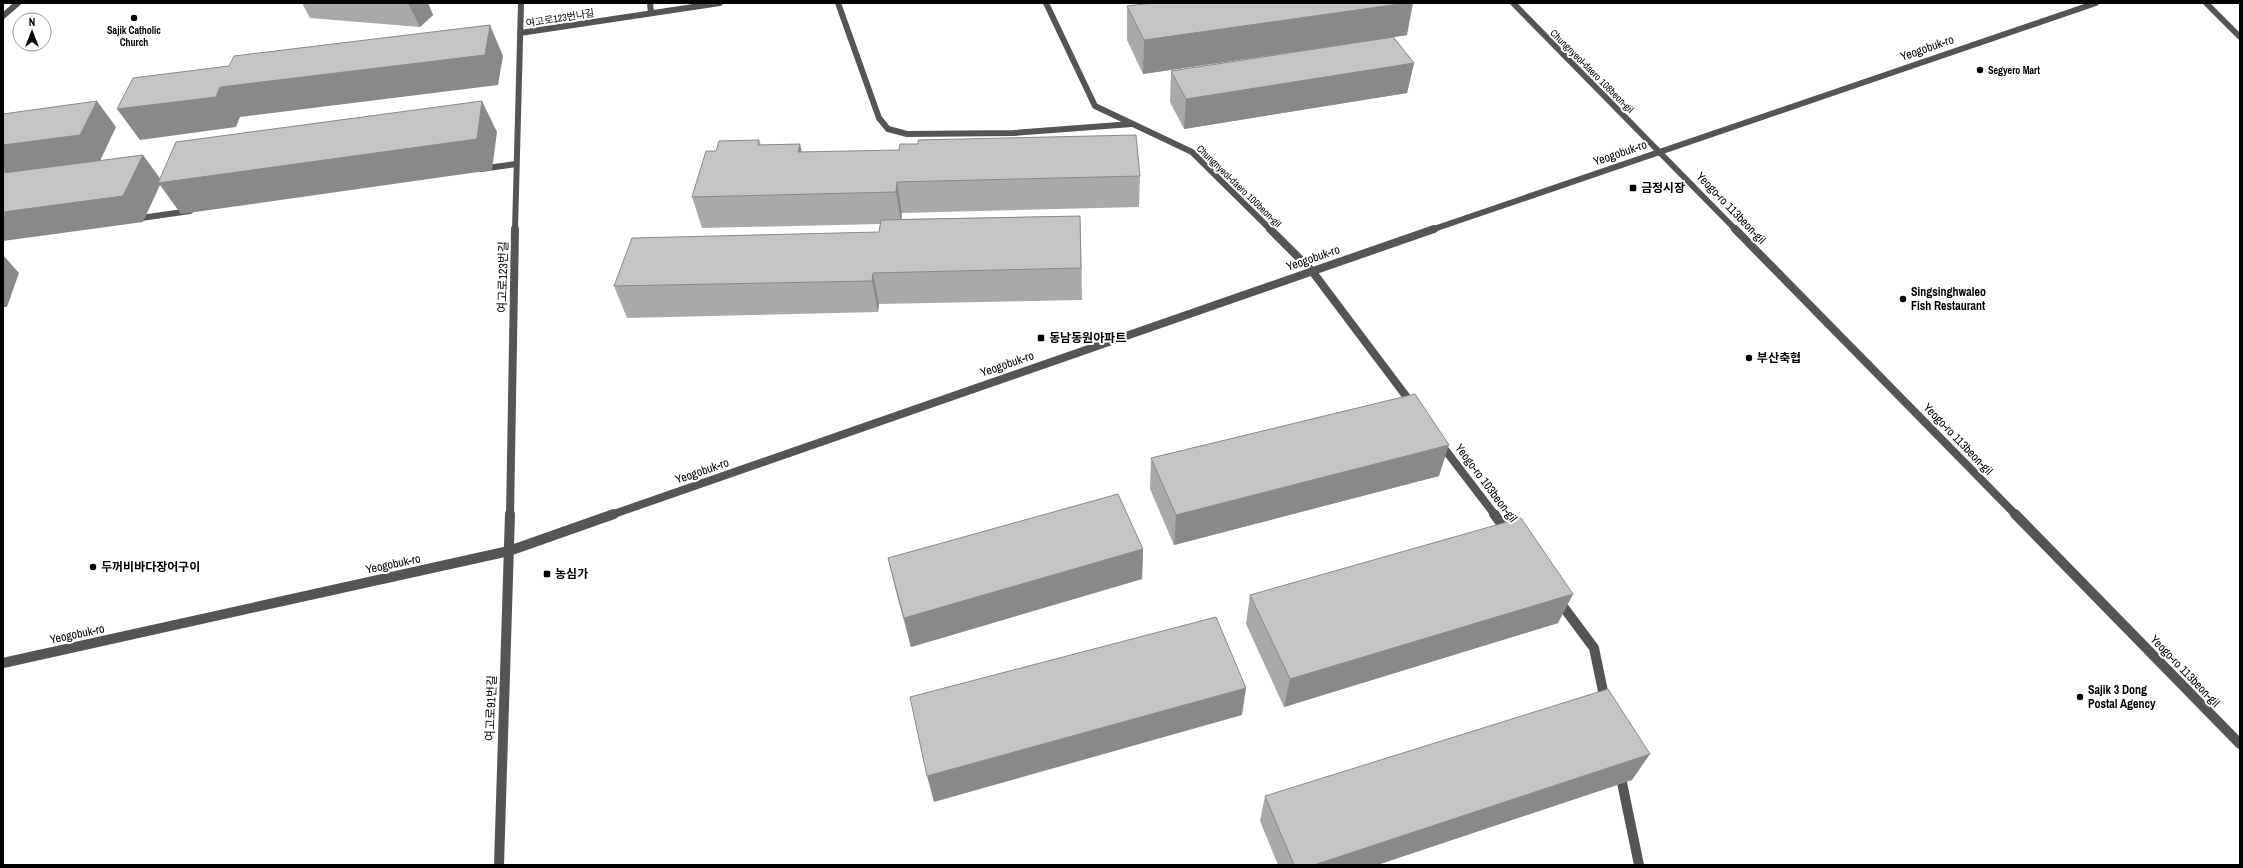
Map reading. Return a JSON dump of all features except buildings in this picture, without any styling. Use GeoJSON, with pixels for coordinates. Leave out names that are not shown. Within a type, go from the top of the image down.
{"type":"FeatureCollection","features":[{"type":"Feature","properties":{"kind":"street"},"geometry":{"type":"LineString","coordinates":[[3,16],[18,3]]}},
{"type":"Feature","properties":{"kind":"street","name":"여고로123번길"},"geometry":{"type":"LineString","coordinates":[[509,551],[516,164],[521,3]]}},
{"type":"Feature","properties":{"kind":"street"},"geometry":{"type":"LineString","coordinates":[[650,3],[651,13]]}},
{"type":"Feature","properties":{"kind":"street","name":"여고로123번나길"},"geometry":{"type":"LineString","coordinates":[[520,33],[720,3]]}},
{"type":"Feature","properties":{"kind":"street"},"geometry":{"type":"LineString","coordinates":[[838,3],[879,118],[888,130],[907,134],[1014,133],[1133,124]]}},
{"type":"Feature","properties":{"kind":"street","name":"Chungnyeol-daero 100beon-gil"},"geometry":{"type":"LineString","coordinates":[[1046,3],[1095,106],[1192,152],[1312,271]]}},
{"type":"Feature","properties":{"kind":"street","name":"Chungnyeol-daero 108beon-gil"},"geometry":{"type":"LineString","coordinates":[[1512,3],[1659,152]]}},
{"type":"Feature","properties":{"kind":"street","name":"Yeogobuk-ro"},"geometry":{"type":"LineString","coordinates":[[3,663],[509,551],[1312,271],[2096,3]]}},
{"type":"Feature","properties":{"kind":"street"},"geometry":{"type":"LineString","coordinates":[[2206,3],[2240,37]]}},
{"type":"Feature","properties":{"kind":"street","name":"Yeogo-ro 113beon-gil"},"geometry":{"type":"LineString","coordinates":[[1659,152],[2240,744]]}},
{"type":"Feature","properties":{"kind":"street"},"geometry":{"type":"LineString","coordinates":[[476,170],[516,164]]}},
{"type":"Feature","properties":{"kind":"street"},"geometry":{"type":"LineString","coordinates":[[129,220],[200,210]]}},
{"type":"Feature","properties":{"kind":"street"},"geometry":{"type":"LineString","coordinates":[[1312,271],[1417,411]]}},
{"type":"Feature","properties":{"kind":"street","name":"Yeogo-ro 103beon-gil"},"geometry":{"type":"LineString","coordinates":[[1436,437],[1512,539]]}},
{"type":"Feature","properties":{"kind":"street","name":"여고로91번길"},"geometry":{"type":"LineString","coordinates":[[498,865],[509,551]]}},
{"type":"Feature","properties":{"kind":"street"},"geometry":{"type":"LineString","coordinates":[[1556,596],[1594,648],[1607,710]]}},
{"type":"Feature","properties":{"kind":"street"},"geometry":{"type":"LineString","coordinates":[[1618,764],[1639,865]]}},
{"type":"Feature","properties":{"kind":"place","name":"Sajik Catholic Church"},"geometry":{"type":"Point","coordinates":[134,18]}},
{"type":"Feature","properties":{"kind":"place","name":"Segyero Mart"},"geometry":{"type":"Point","coordinates":[1980,70]}},
{"type":"Feature","properties":{"kind":"place","name":"금정시장"},"geometry":{"type":"Point","coordinates":[1633,188]}},
{"type":"Feature","properties":{"kind":"place","name":"Singsinghwaleo Fish Restaurant"},"geometry":{"type":"Point","coordinates":[1903,299]}},
{"type":"Feature","properties":{"kind":"place","name":"동남동원아파트"},"geometry":{"type":"Point","coordinates":[1041,338]}},
{"type":"Feature","properties":{"kind":"place","name":"부산축협"},"geometry":{"type":"Point","coordinates":[1749,358]}},
{"type":"Feature","properties":{"kind":"place","name":"두꺼비바다장어구이"},"geometry":{"type":"Point","coordinates":[93,567]}},
{"type":"Feature","properties":{"kind":"place","name":"농심가"},"geometry":{"type":"Point","coordinates":[547,574]}},
{"type":"Feature","properties":{"kind":"place","name":"Sajik 3 Dong Postal Agency"},"geometry":{"type":"Point","coordinates":[2080,697]}}]}
